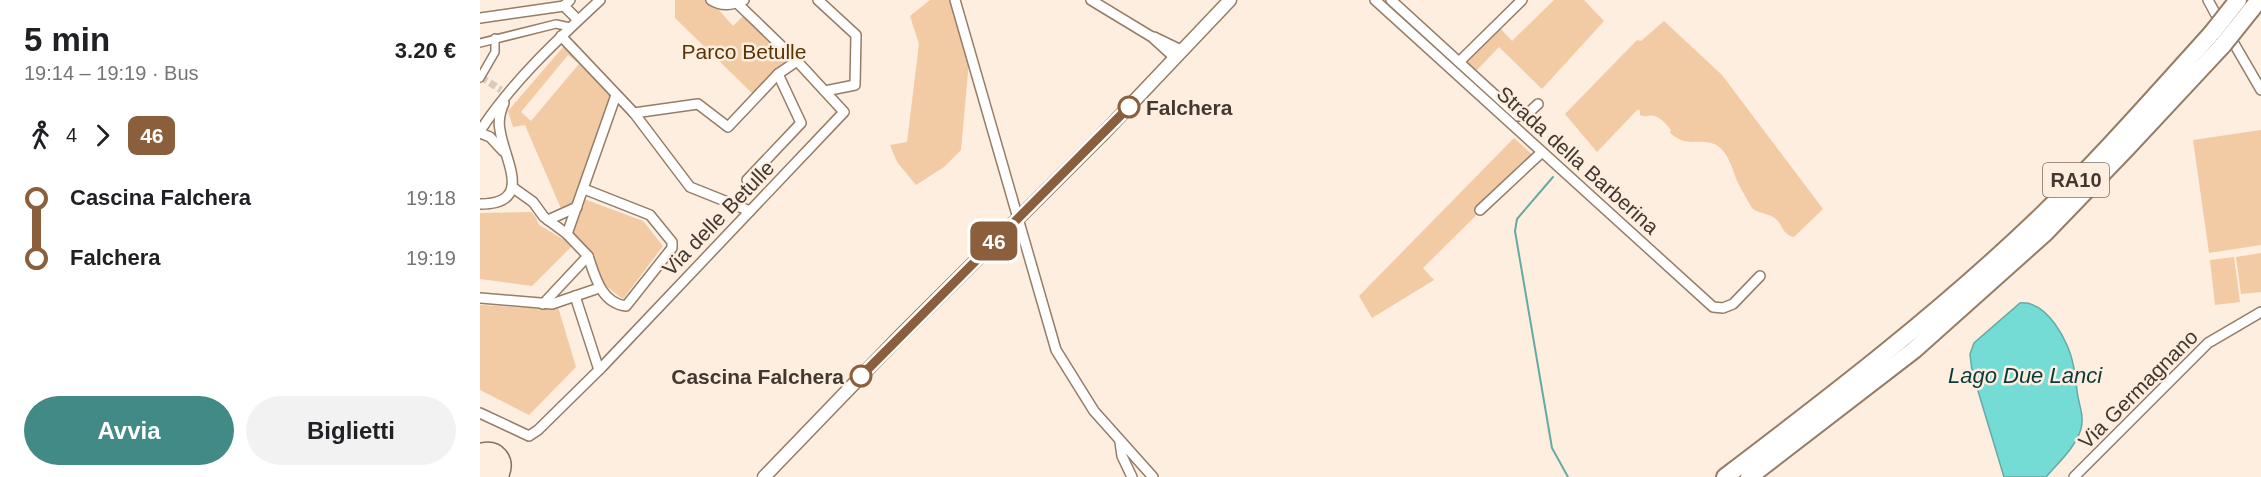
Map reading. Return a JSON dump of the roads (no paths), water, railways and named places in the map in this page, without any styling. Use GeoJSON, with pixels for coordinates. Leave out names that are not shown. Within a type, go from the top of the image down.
{"type":"FeatureCollection","features":[{"type":"Feature","properties":{"kind":"highway","name":"RA10"},"geometry":{"type":"LineString","coordinates":[[1749,477],[2045,232],[2126,150],[2217,39],[2249,4]]}},
{"type":"Feature","properties":{"kind":"highway","name":"RA10"},"geometry":{"type":"LineString","coordinates":[[1725,477],[1910,344]]}},
{"type":"Feature","properties":{"kind":"main road"},"geometry":{"type":"LineString","coordinates":[[764,477],[883,353],[1101,136],[1230,0]]}},
{"type":"Feature","properties":{"kind":"main road"},"geometry":{"type":"LineString","coordinates":[[772,477],[794,453],[809,431]]}},
{"type":"Feature","properties":{"kind":"street","name":"Via delle Betulle"},"geometry":{"type":"LineString","coordinates":[[480,413],[529,436],[538,430],[599,370],[844,112],[740,1],[728,5],[717,4],[711,0]]}},
{"type":"Feature","properties":{"kind":"street"},"geometry":{"type":"LineString","coordinates":[[818,0],[856,35],[855,85],[825,91]]}},
{"type":"Feature","properties":{"kind":"street"},"geometry":{"type":"LineString","coordinates":[[955,0],[1056,350],[1094,411],[1119,442],[1153,477]]}},
{"type":"Feature","properties":{"kind":"street"},"geometry":{"type":"LineString","coordinates":[[1091,0],[1179,55]]}},
{"type":"Feature","properties":{"kind":"street","name":"Strada della Barberina"},"geometry":{"type":"LineString","coordinates":[[1375,0],[1713,307],[1723,308],[1733,304],[1760,276]]}},
{"type":"Feature","properties":{"kind":"street","name":"Strada della Barberina"},"geometry":{"type":"LineString","coordinates":[[1391,0],[1518,116],[1525,116],[1538,104]]}},
{"type":"Feature","properties":{"kind":"street"},"geometry":{"type":"LineString","coordinates":[[1459,62],[1522,0]]}},
{"type":"Feature","properties":{"kind":"street"},"geometry":{"type":"LineString","coordinates":[[2208,0],[2261,90]]}},
{"type":"Feature","properties":{"kind":"street"},"geometry":{"type":"LineString","coordinates":[[507,155],[490,137],[480,132],[504,93],[596,1]]}},
{"type":"Feature","properties":{"kind":"street"},"geometry":{"type":"LineString","coordinates":[[480,18],[567,3],[578,20]]}},
{"type":"Feature","properties":{"kind":"street"},"geometry":{"type":"LineString","coordinates":[[480,43],[556,24],[570,27]]}},
{"type":"Feature","properties":{"kind":"street"},"geometry":{"type":"LineString","coordinates":[[561,36],[634,112],[690,187],[750,210]]}},
{"type":"Feature","properties":{"kind":"street"},"geometry":{"type":"LineString","coordinates":[[480,78],[495,52],[495,38]]}},
{"type":"Feature","properties":{"kind":"street"},"geometry":{"type":"LineString","coordinates":[[634,112],[698,104],[728,127],[778,74],[798,62]]}},
{"type":"Feature","properties":{"kind":"street","name":"Via delle Betulle"},"geometry":{"type":"LineString","coordinates":[[747,180],[801,123],[778,74]]}},
{"type":"Feature","properties":{"kind":"street"},"geometry":{"type":"LineString","coordinates":[[480,204],[499,202],[512,188],[513,178],[501,136],[499,119],[504,93]]}},
{"type":"Feature","properties":{"kind":"street"},"geometry":{"type":"LineString","coordinates":[[567,234],[616,95]]}},
{"type":"Feature","properties":{"kind":"street"},"geometry":{"type":"LineString","coordinates":[[611,109],[626,105]]}},
{"type":"Feature","properties":{"kind":"street"},"geometry":{"type":"LineString","coordinates":[[1480,210],[1542,152]]}},
{"type":"Feature","properties":{"kind":"street"},"geometry":{"type":"LineString","coordinates":[[512,188],[533,202],[548,220],[567,234],[588,256],[599,288],[619,305],[626,306],[672,248],[672,242],[650,215],[584,189]]}},
{"type":"Feature","properties":{"kind":"street"},"geometry":{"type":"LineString","coordinates":[[548,220],[577,207]]}},
{"type":"Feature","properties":{"kind":"street"},"geometry":{"type":"LineString","coordinates":[[543,304],[588,256]]}},
{"type":"Feature","properties":{"kind":"street"},"geometry":{"type":"LineString","coordinates":[[480,298],[552,304],[599,288]]}},
{"type":"Feature","properties":{"kind":"street"},"geometry":{"type":"LineString","coordinates":[[575,296],[599,370]]}},
{"type":"Feature","properties":{"kind":"street","name":"Via Germagnano"},"geometry":{"type":"LineString","coordinates":[[2074,477],[2202,348],[2222,333],[2261,312]]}},
{"type":"Feature","properties":{"kind":"street"},"geometry":{"type":"LineString","coordinates":[[1119,442],[1122,456],[1132,477]]}},
{"type":"Feature","properties":{"kind":"water","name":"Lago Due Lanci"},"geometry":{"type":"Polygon","coordinates":[[[2020,303],[2039,308],[2048,315],[2062,334],[2071,355],[2081,412],[2081,429],[2075,442],[2046,477],[2004,477],[1972,371],[1970,354],[1974,343],[2020,303]]]}},
{"type":"Feature","properties":{"kind":"waterway"},"geometry":{"type":"LineString","coordinates":[[1553,177],[1517,219],[1515,231],[1552,448],[1568,477]]}},
{"type":"Feature","properties":{"kind":"tunnel"},"geometry":{"type":"LineString","coordinates":[[481,77],[501,90]]}},
{"type":"Feature","properties":{"kind":"tram line"},"geometry":{"type":"LineString","coordinates":[[480,443],[495,443],[506,450],[511,462],[509,477]]}},
{"type":"Feature","properties":{"kind":"place","name":"Falchera"},"geometry":{"type":"Point","coordinates":[1129,107]}},
{"type":"Feature","properties":{"kind":"place","name":"Cascina Falchera"},"geometry":{"type":"Point","coordinates":[861,376]}},
{"type":"Feature","properties":{"kind":"park label","name":"Parco Betulle"},"geometry":{"type":"Point","coordinates":[744,51]}}]}
